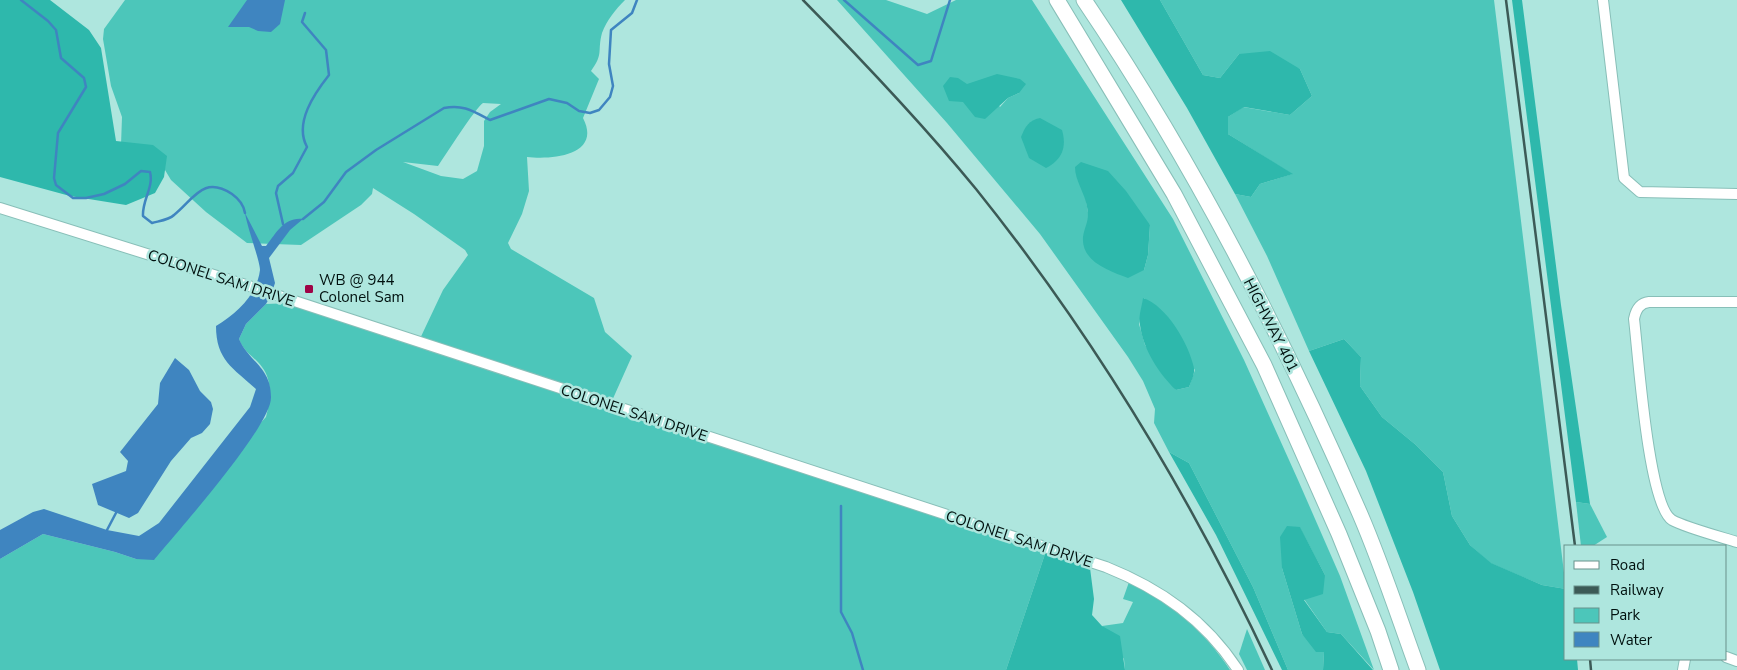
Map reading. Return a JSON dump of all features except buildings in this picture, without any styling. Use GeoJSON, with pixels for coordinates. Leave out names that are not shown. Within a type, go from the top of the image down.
{"type":"FeatureCollection","features":[{"type":"Feature","properties":{"kind":"highway","name":"HIGHWAY 401"},"geometry":{"type":"LineString","coordinates":[[1057,0],[1174,194],[1264,365],[1339,534],[1378,631],[1391,670]]}},
{"type":"Feature","properties":{"kind":"highway","name":"HIGHWAY 401"},"geometry":{"type":"LineString","coordinates":[[1084,0],[1187,163],[1289,358],[1361,516],[1418,670]]}},
{"type":"Feature","properties":{"kind":"street"},"geometry":{"type":"LineString","coordinates":[[1603,0],[1624,178],[1640,192],[1737,194]]}},
{"type":"Feature","properties":{"kind":"street","name":"COLONEL SAM DRIVE"},"geometry":{"type":"LineString","coordinates":[[0,208],[249,286],[1106,567],[1142,583],[1179,606],[1216,640],[1238,670]]}},
{"type":"Feature","properties":{"kind":"street"},"geometry":{"type":"LineString","coordinates":[[1737,302],[1643,303],[1638,308],[1634,319],[1646,432],[1662,508],[1671,520],[1737,542]]}},
{"type":"Feature","properties":{"kind":"green space"},"geometry":{"type":"Polygon","coordinates":[[[125,0],[625,0],[604,28],[599,56],[591,71],[599,79],[583,118],[587,130],[586,140],[580,147],[561,156],[527,157],[529,191],[522,214],[508,243],[511,249],[594,298],[605,332],[632,356],[611,403],[1046,551],[1006,670],[0,670],[0,559],[43,534],[136,559],[266,417],[269,398],[268,378],[262,367],[241,344],[239,339],[246,324],[266,304],[291,303],[417,345],[443,290],[468,255],[465,250],[414,214],[373,188],[372,194],[361,205],[301,245],[247,243],[206,212],[171,180],[159,160],[121,145],[122,117],[111,86],[103,39],[104,29],[125,0]],[[483,103],[479,106],[438,166],[403,162],[441,176],[463,179],[477,171],[484,146],[484,121],[490,112],[501,104],[483,103]]]}},
{"type":"Feature","properties":{"kind":"green space"},"geometry":{"type":"Polygon","coordinates":[[[837,0],[886,0],[927,14],[956,0],[1032,0],[1173,219],[1244,360],[1298,480],[1340,576],[1374,670],[1341,634],[1327,632],[1304,599],[1325,575],[1300,528],[1282,568],[1302,634],[1324,652],[1323,670],[1288,670],[1253,587],[1189,463],[1169,452],[1154,423],[1155,409],[1143,381],[1040,234],[947,123],[837,0]],[[985,79],[980,81],[1000,107],[1008,98],[1019,93],[985,79]],[[1085,194],[1089,219],[1087,227],[1144,270],[1148,255],[1150,225],[1085,194]],[[1144,298],[1139,324],[1145,345],[1176,390],[1189,387],[1195,370],[1144,298]]]}},
{"type":"Feature","properties":{"kind":"green space"},"geometry":{"type":"Polygon","coordinates":[[[1160,0],[1494,0],[1564,573],[1564,589],[1542,585],[1490,563],[1470,545],[1452,516],[1443,472],[1416,445],[1382,417],[1360,386],[1361,357],[1344,339],[1309,351],[1267,256],[1235,194],[1251,197],[1260,184],[1292,174],[1228,134],[1228,117],[1243,107],[1290,115],[1312,96],[1300,69],[1239,54],[1220,78],[1203,75],[1160,0]]]}},
{"type":"Feature","properties":{"kind":"green space"},"geometry":{"type":"Polygon","coordinates":[[[1576,502],[1590,504],[1607,537],[1595,545],[1581,545],[1576,502]]]}},
{"type":"Feature","properties":{"kind":"green space"},"geometry":{"type":"Polygon","coordinates":[[[1129,582],[1159,599],[1186,619],[1209,643],[1230,670],[1125,670],[1124,659],[1102,626],[1123,623],[1133,602],[1123,599],[1129,582]]]}},
{"type":"Feature","properties":{"kind":"green space"},"geometry":{"type":"Polygon","coordinates":[[[1247,629],[1265,670],[1247,670],[1239,654],[1247,629]]]}},
{"type":"Feature","properties":{"kind":"shaded area"},"geometry":{"type":"Polygon","coordinates":[[[0,0],[50,0],[89,30],[101,48],[116,141],[153,145],[167,156],[164,177],[155,193],[126,205],[70,196],[0,177],[0,0]]]}},
{"type":"Feature","properties":{"kind":"shaded area"},"geometry":{"type":"Polygon","coordinates":[[[1121,0],[1160,0],[1203,75],[1220,78],[1239,54],[1270,51],[1300,69],[1312,96],[1290,115],[1244,107],[1228,117],[1228,134],[1293,174],[1260,184],[1251,197],[1235,194],[1187,108],[1121,0]]]}},
{"type":"Feature","properties":{"kind":"shaded area"},"geometry":{"type":"Polygon","coordinates":[[[1512,0],[1522,0],[1561,305],[1590,504],[1576,502],[1512,0]]]}},
{"type":"Feature","properties":{"kind":"shaded area"},"geometry":{"type":"Polygon","coordinates":[[[997,74],[1020,79],[1026,84],[1019,93],[1008,98],[985,119],[975,117],[963,102],[949,101],[943,86],[950,77],[958,78],[967,84],[997,74]]]}},
{"type":"Feature","properties":{"kind":"shaded area"},"geometry":{"type":"Polygon","coordinates":[[[1040,118],[1062,130],[1064,142],[1059,157],[1046,168],[1029,158],[1021,137],[1028,124],[1040,118]]]}},
{"type":"Feature","properties":{"kind":"shaded area"},"geometry":{"type":"Polygon","coordinates":[[[1081,162],[1108,171],[1126,191],[1150,225],[1148,255],[1144,270],[1128,278],[1105,269],[1098,264],[1087,253],[1084,246],[1083,237],[1088,212],[1075,167],[1081,162]]]}},
{"type":"Feature","properties":{"kind":"shaded area"},"geometry":{"type":"Polygon","coordinates":[[[1143,298],[1152,302],[1168,317],[1182,337],[1194,368],[1189,387],[1176,390],[1158,369],[1148,352],[1144,343],[1140,322],[1143,298]]]}},
{"type":"Feature","properties":{"kind":"shaded area"},"geometry":{"type":"Polygon","coordinates":[[[1344,339],[1361,357],[1360,386],[1382,417],[1416,445],[1443,472],[1452,516],[1470,545],[1491,563],[1542,585],[1564,589],[1564,660],[1577,660],[1578,670],[1440,670],[1413,592],[1366,471],[1309,351],[1344,339]]]}},
{"type":"Feature","properties":{"kind":"shaded area"},"geometry":{"type":"Polygon","coordinates":[[[1169,452],[1189,463],[1253,587],[1288,670],[1282,670],[1216,535],[1169,452]]]}},
{"type":"Feature","properties":{"kind":"shaded area"},"geometry":{"type":"Polygon","coordinates":[[[1287,526],[1300,527],[1325,575],[1323,594],[1304,600],[1327,632],[1341,634],[1373,670],[1323,670],[1324,652],[1316,652],[1302,634],[1282,568],[1280,537],[1287,526]]]}},
{"type":"Feature","properties":{"kind":"shaded area"},"geometry":{"type":"Polygon","coordinates":[[[1046,551],[1090,568],[1094,599],[1092,615],[1102,626],[1120,636],[1125,670],[1006,670],[1046,551]]]}},
{"type":"Feature","properties":{"kind":"water"},"geometry":{"type":"Polygon","coordinates":[[[247,0],[285,0],[280,24],[271,32],[258,31],[249,27],[228,27],[247,0]]]}},
{"type":"Feature","properties":{"kind":"water"},"geometry":{"type":"Polygon","coordinates":[[[245,213],[262,246],[266,246],[286,223],[291,220],[303,219],[290,230],[269,258],[275,283],[271,295],[266,304],[246,324],[239,339],[248,354],[264,372],[270,387],[271,397],[267,411],[240,454],[154,560],[136,559],[43,534],[0,559],[0,530],[33,512],[44,509],[107,530],[139,536],[159,523],[250,407],[256,389],[227,362],[219,347],[216,326],[238,310],[250,296],[258,279],[260,270],[245,213]]]}},
{"type":"Feature","properties":{"kind":"water"},"geometry":{"type":"Polygon","coordinates":[[[175,358],[189,370],[200,391],[211,402],[213,409],[210,424],[202,433],[191,438],[171,461],[138,513],[129,518],[98,505],[92,484],[126,471],[128,461],[120,452],[158,404],[160,383],[175,358]]]}},
{"type":"Feature","properties":{"kind":"waterway"},"geometry":{"type":"LineString","coordinates":[[21,0],[48,21],[56,30],[61,58],[84,78],[86,87],[58,133],[54,178],[56,185],[73,198],[86,198],[104,194],[125,184],[141,171],[150,172],[151,178],[143,216],[152,223],[172,217],[193,196],[206,188],[214,187],[235,196],[245,213]]}},
{"type":"Feature","properties":{"kind":"waterway"},"geometry":{"type":"LineString","coordinates":[[303,219],[324,202],[346,172],[376,150],[444,108],[462,108],[473,111],[490,120],[549,99],[567,103],[579,111],[590,113],[599,110],[610,97],[613,86],[609,64],[611,30],[632,13],[637,0]]}},
{"type":"Feature","properties":{"kind":"waterway"},"geometry":{"type":"LineString","coordinates":[[844,0],[918,65],[931,61],[950,0]]}},
{"type":"Feature","properties":{"kind":"waterway"},"geometry":{"type":"LineString","coordinates":[[283,224],[276,193],[278,186],[293,173],[307,147],[303,128],[307,109],[329,75],[326,50],[302,22],[305,13]]}},
{"type":"Feature","properties":{"kind":"waterway"},"geometry":{"type":"LineString","coordinates":[[841,506],[841,612],[852,633],[863,670]]}},
{"type":"Feature","properties":{"kind":"waterway"},"geometry":{"type":"LineString","coordinates":[[107,530],[117,511]]}},
{"type":"Feature","properties":{"kind":"railway"},"geometry":{"type":"LineString","coordinates":[[803,0],[892,93],[956,164],[1061,302],[1138,420],[1174,481],[1209,543],[1272,670]]}},
{"type":"Feature","properties":{"kind":"railway"},"geometry":{"type":"LineString","coordinates":[[1506,0],[1575,545]]}},
{"type":"Feature","properties":{"kind":"railway"},"geometry":{"type":"LineString","coordinates":[[1590,660],[1591,670]]}},
{"type":"Feature","properties":{"kind":"place","name":"WB @ 944 Colonel Sam"},"geometry":{"type":"Point","coordinates":[309,289]}}]}
